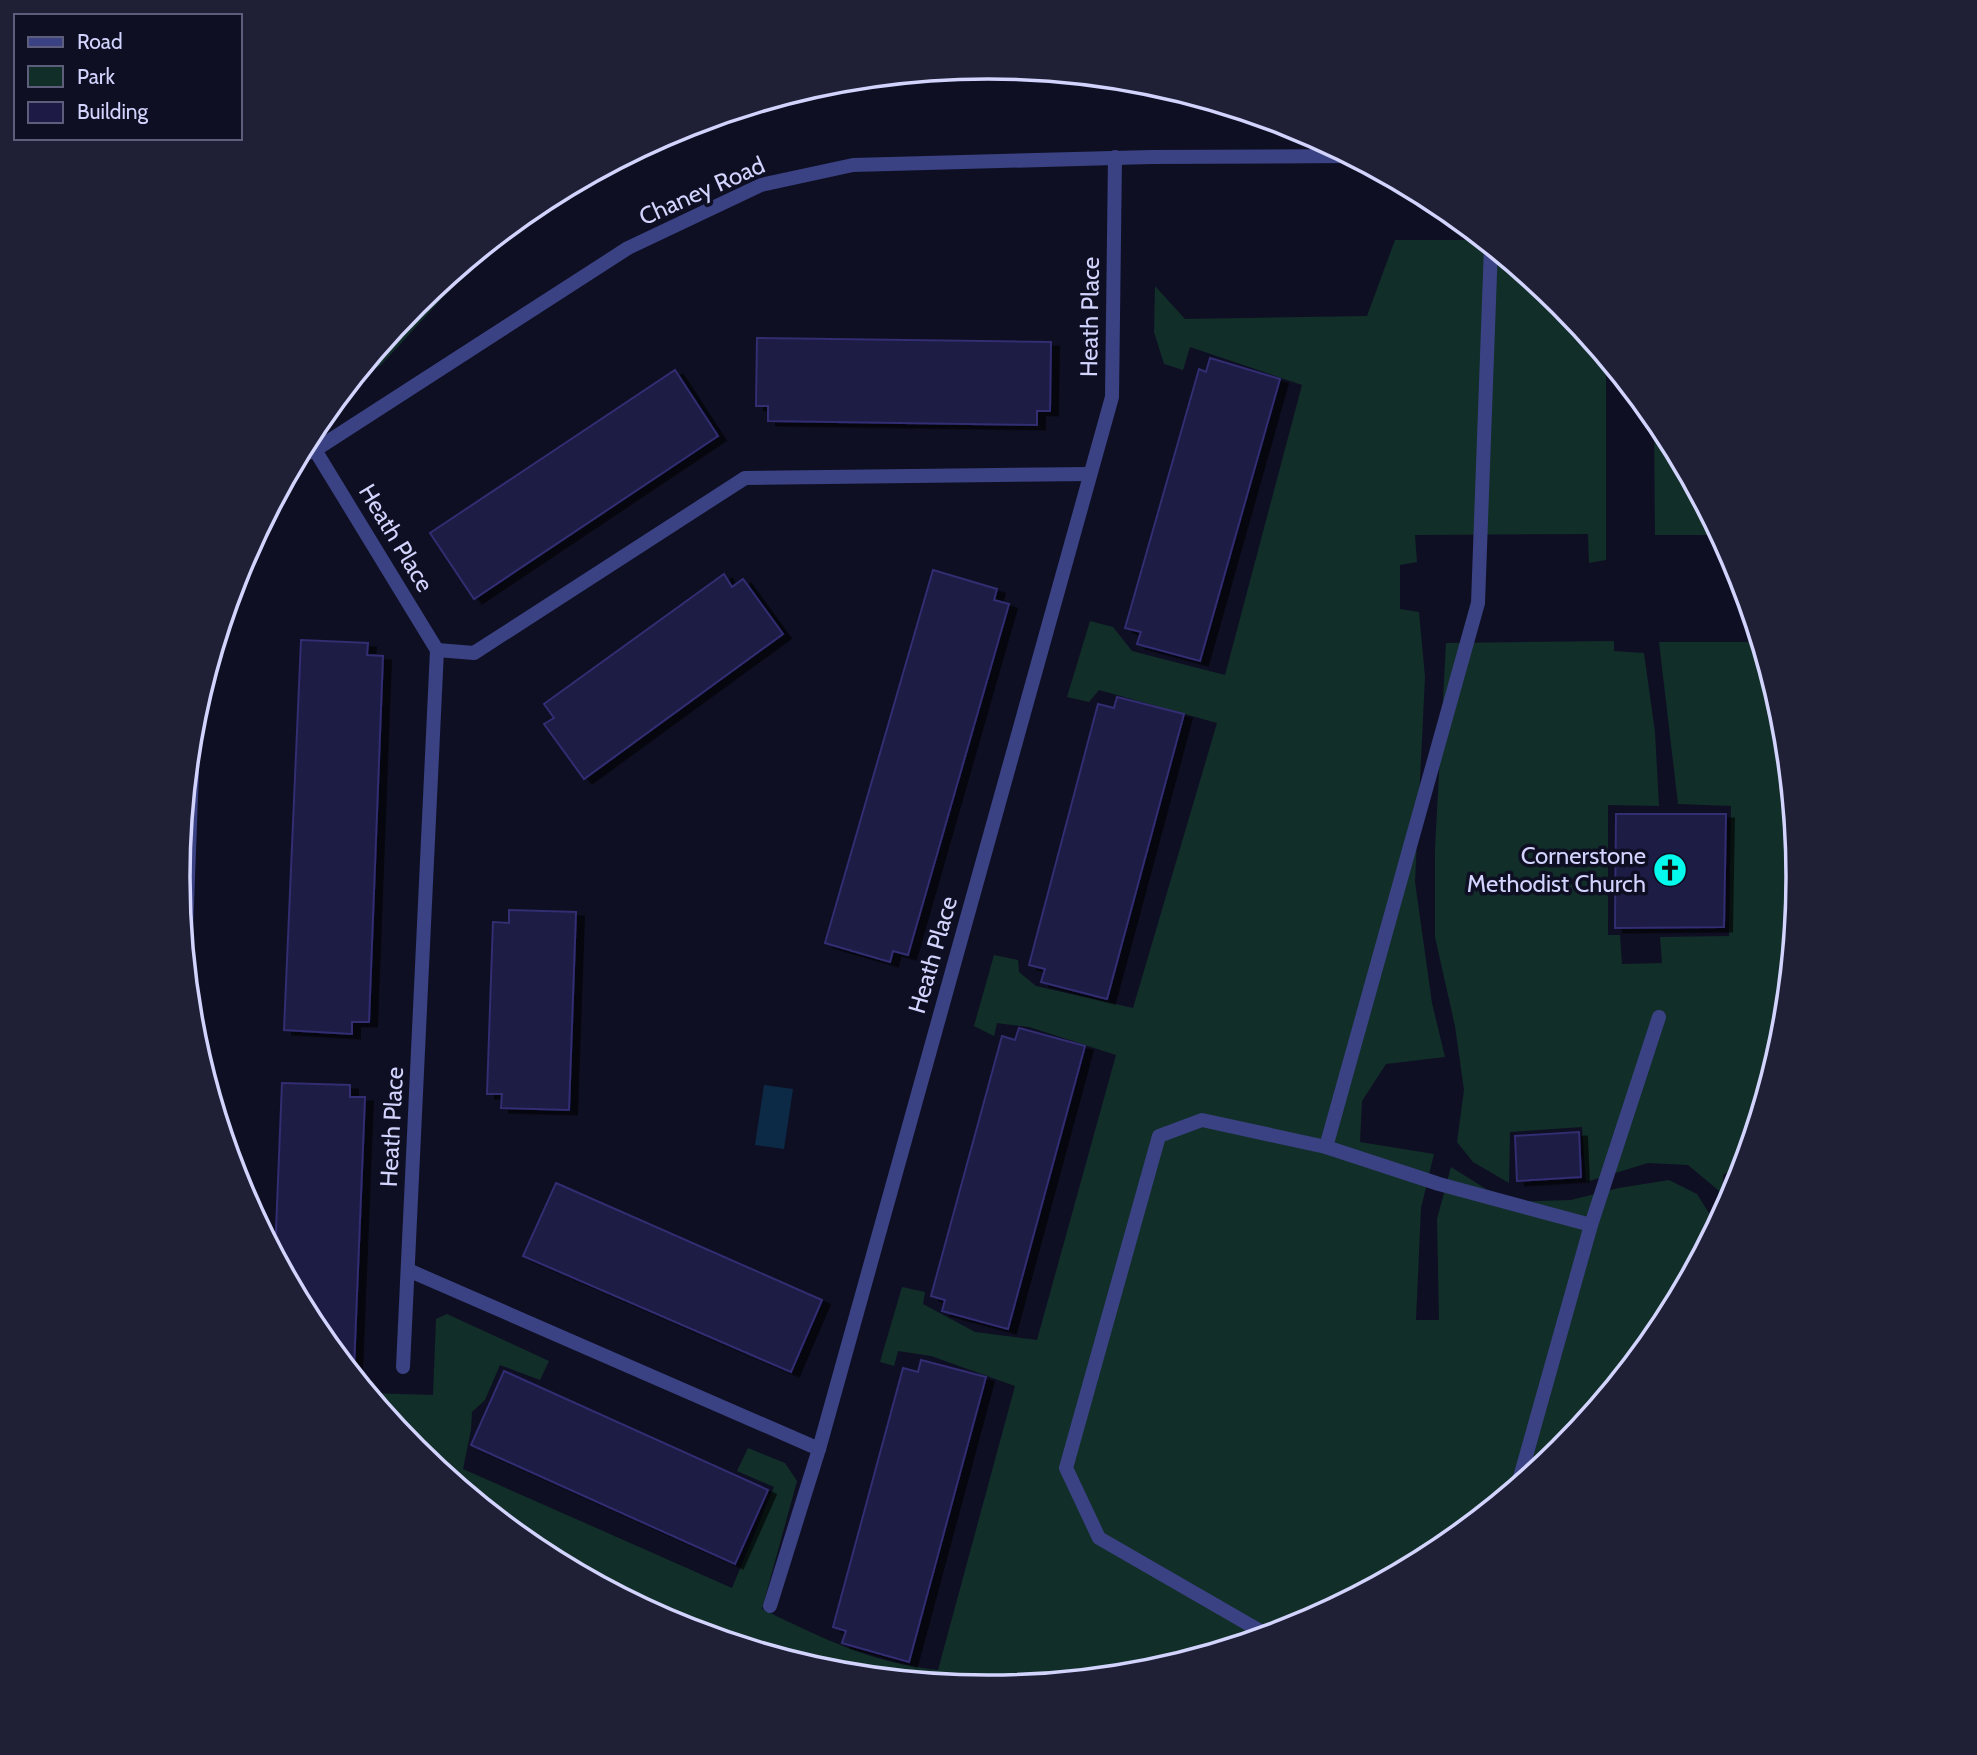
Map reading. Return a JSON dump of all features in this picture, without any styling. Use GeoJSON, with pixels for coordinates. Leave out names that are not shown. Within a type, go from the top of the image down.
{"type":"FeatureCollection","features":[{"type":"Feature","properties":{"kind":"street","name":"Chaney Road"},"geometry":{"type":"LineString","coordinates":[[315,450],[628,248],[761,185],[853,165],[1115,158],[1331,156]]}},
{"type":"Feature","properties":{"kind":"street","name":"Heath Place"},"geometry":{"type":"LineString","coordinates":[[770,1606],[819,1449],[1112,397],[1115,158]]}},
{"type":"Feature","properties":{"kind":"street"},"geometry":{"type":"LineString","coordinates":[[1326,1147],[1478,603],[1491,257]]}},
{"type":"Feature","properties":{"kind":"street","name":"Heath Place"},"geometry":{"type":"LineString","coordinates":[[315,450],[437,650],[403,1367]]}},
{"type":"Feature","properties":{"kind":"street"},"geometry":{"type":"LineString","coordinates":[[437,650],[474,653],[745,478],[1090,474]]}},
{"type":"Feature","properties":{"kind":"street"},"geometry":{"type":"LineString","coordinates":[[1522,1472],[1591,1225],[1659,1017]]}},
{"type":"Feature","properties":{"kind":"street"},"geometry":{"type":"LineString","coordinates":[[1257,1629],[1099,1538],[1066,1468],[1159,1136],[1202,1120],[1326,1147],[1439,1184],[1591,1225]]}},
{"type":"Feature","properties":{"kind":"street"},"geometry":{"type":"LineString","coordinates":[[408,1270],[819,1449]]}},
{"type":"Feature","properties":{"kind":"green space"},"geometry":{"type":"Polygon","coordinates":[[[1395,240],[1469,240],[1515,277],[1553,313],[1606,372],[1606,560],[1589,563],[1588,534],[1415,535],[1417,562],[1400,565],[1400,609],[1419,612],[1425,677],[1415,882],[1432,1003],[1445,1057],[1386,1064],[1362,1101],[1360,1142],[1434,1154],[1421,1208],[1416,1320],[1439,1320],[1437,1219],[1451,1167],[1513,1202],[1571,1200],[1619,1188],[1669,1180],[1697,1194],[1711,1217],[1680,1277],[1653,1321],[1589,1404],[1553,1442],[1515,1478],[1432,1542],[1342,1594],[1294,1615],[1245,1634],[1144,1661],[1041,1675],[988,1676],[936,1675],[833,1661],[732,1634],[683,1615],[635,1594],[545,1542],[462,1478],[379,1393],[433,1395],[436,1319],[447,1314],[549,1361],[540,1380],[500,1365],[485,1400],[472,1412],[463,1469],[732,1588],[774,1487],[737,1471],[748,1448],[785,1463],[797,1481],[762,1609],[847,1648],[891,1662],[938,1670],[1015,1386],[931,1356],[898,1351],[894,1366],[880,1362],[902,1287],[925,1292],[923,1304],[975,1332],[1037,1340],[1116,1055],[1029,1027],[997,1023],[994,1036],[974,1026],[994,955],[1018,960],[1019,972],[1036,986],[1133,1008],[1217,723],[1099,690],[1089,702],[1067,697],[1090,621],[1113,627],[1132,651],[1225,675],[1302,385],[1190,347],[1183,370],[1164,364],[1154,332],[1155,286],[1185,319],[1367,316],[1395,240]]]}},
{"type":"Feature","properties":{"kind":"green space"},"geometry":{"type":"Polygon","coordinates":[[[459,280],[381,365],[372,370],[424,313],[459,280]]]}},
{"type":"Feature","properties":{"kind":"green space"},"geometry":{"type":"Polygon","coordinates":[[[1654,436],[1710,535],[1655,535],[1654,436]]]}},
{"type":"Feature","properties":{"kind":"green space"},"geometry":{"type":"Polygon","coordinates":[[[1614,641],[1614,651],[1644,653],[1655,732],[1659,806],[1608,805],[1608,935],[1620,935],[1622,964],[1662,963],[1660,937],[1729,936],[1731,806],[1678,804],[1659,642],[1751,642],[1772,722],[1780,773],[1786,825],[1786,930],[1772,1033],[1760,1084],[1731,1170],[1723,1175],[1721,1194],[1688,1165],[1648,1163],[1586,1182],[1582,1127],[1510,1132],[1509,1183],[1473,1162],[1457,1142],[1464,1090],[1455,1026],[1435,937],[1435,849],[1446,643],[1614,641]]]}},
{"type":"Feature","properties":{"kind":"water"},"geometry":{"type":"Polygon","coordinates":[[[764,1085],[793,1089],[784,1149],[755,1145],[764,1085]]]}},
{"type":"Feature","properties":{"kind":"building"},"geometry":{"type":"Polygon","coordinates":[[[757,338],[1051,342],[1050,411],[1037,411],[1037,425],[768,421],[768,406],[756,406],[757,338]]]}},
{"type":"Feature","properties":{"kind":"building"},"geometry":{"type":"Polygon","coordinates":[[[1210,358],[1280,379],[1200,661],[1137,644],[1141,632],[1125,628],[1199,369],[1206,372],[1210,358]]]}},
{"type":"Feature","properties":{"kind":"building"},"geometry":{"type":"Polygon","coordinates":[[[675,370],[718,436],[474,599],[430,533],[675,370]]]}},
{"type":"Feature","properties":{"kind":"building"},"geometry":{"type":"Polygon","coordinates":[[[933,570],[997,589],[994,600],[1009,604],[908,955],[893,951],[890,962],[825,943],[933,570]]]}},
{"type":"Feature","properties":{"kind":"building"},"geometry":{"type":"Polygon","coordinates":[[[724,574],[732,587],[743,579],[783,634],[584,779],[544,724],[554,718],[544,704],[724,574]]]}},
{"type":"Feature","properties":{"kind":"building"},"geometry":{"type":"Polygon","coordinates":[[[301,640],[368,643],[367,655],[383,656],[369,1022],[352,1022],[352,1034],[284,1030],[301,640]]]}},
{"type":"Feature","properties":{"kind":"building"},"geometry":{"type":"Polygon","coordinates":[[[1117,697],[1184,714],[1107,999],[1041,982],[1045,969],[1029,965],[1098,704],[1114,708],[1117,697]]]}},
{"type":"Feature","properties":{"kind":"building","name":"Cornerstone Methodist Church"},"geometry":{"type":"Polygon","coordinates":[[[1616,814],[1726,814],[1724,927],[1615,928],[1616,814]]]}},
{"type":"Feature","properties":{"kind":"building"},"geometry":{"type":"Polygon","coordinates":[[[509,910],[576,912],[569,1110],[501,1108],[502,1094],[487,1094],[493,922],[509,923],[509,910]]]}},
{"type":"Feature","properties":{"kind":"building"},"geometry":{"type":"Polygon","coordinates":[[[1019,1028],[1085,1046],[1008,1329],[942,1311],[945,1300],[931,1296],[1002,1036],[1015,1040],[1019,1028]]]}},
{"type":"Feature","properties":{"kind":"building"},"geometry":{"type":"Polygon","coordinates":[[[282,1083],[350,1085],[350,1097],[365,1097],[354,1363],[324,1321],[276,1238],[282,1083]]]}},
{"type":"Feature","properties":{"kind":"building"},"geometry":{"type":"Polygon","coordinates":[[[1579,1132],[1581,1177],[1517,1181],[1515,1136],[1579,1132]]]}},
{"type":"Feature","properties":{"kind":"building"},"geometry":{"type":"Polygon","coordinates":[[[556,1183],[822,1300],[791,1372],[523,1256],[556,1183]]]}},
{"type":"Feature","properties":{"kind":"building"},"geometry":{"type":"Polygon","coordinates":[[[921,1360],[986,1377],[909,1662],[842,1643],[846,1631],[833,1627],[903,1368],[918,1372],[921,1360]]]}},
{"type":"Feature","properties":{"kind":"building"},"geometry":{"type":"Polygon","coordinates":[[[504,1371],[768,1490],[735,1564],[471,1445],[504,1371]]]}},
{"type":"Feature","properties":{"kind":"place","name":"Cornerstone Methodist Church"},"geometry":{"type":"Point","coordinates":[1670,870]}}]}
